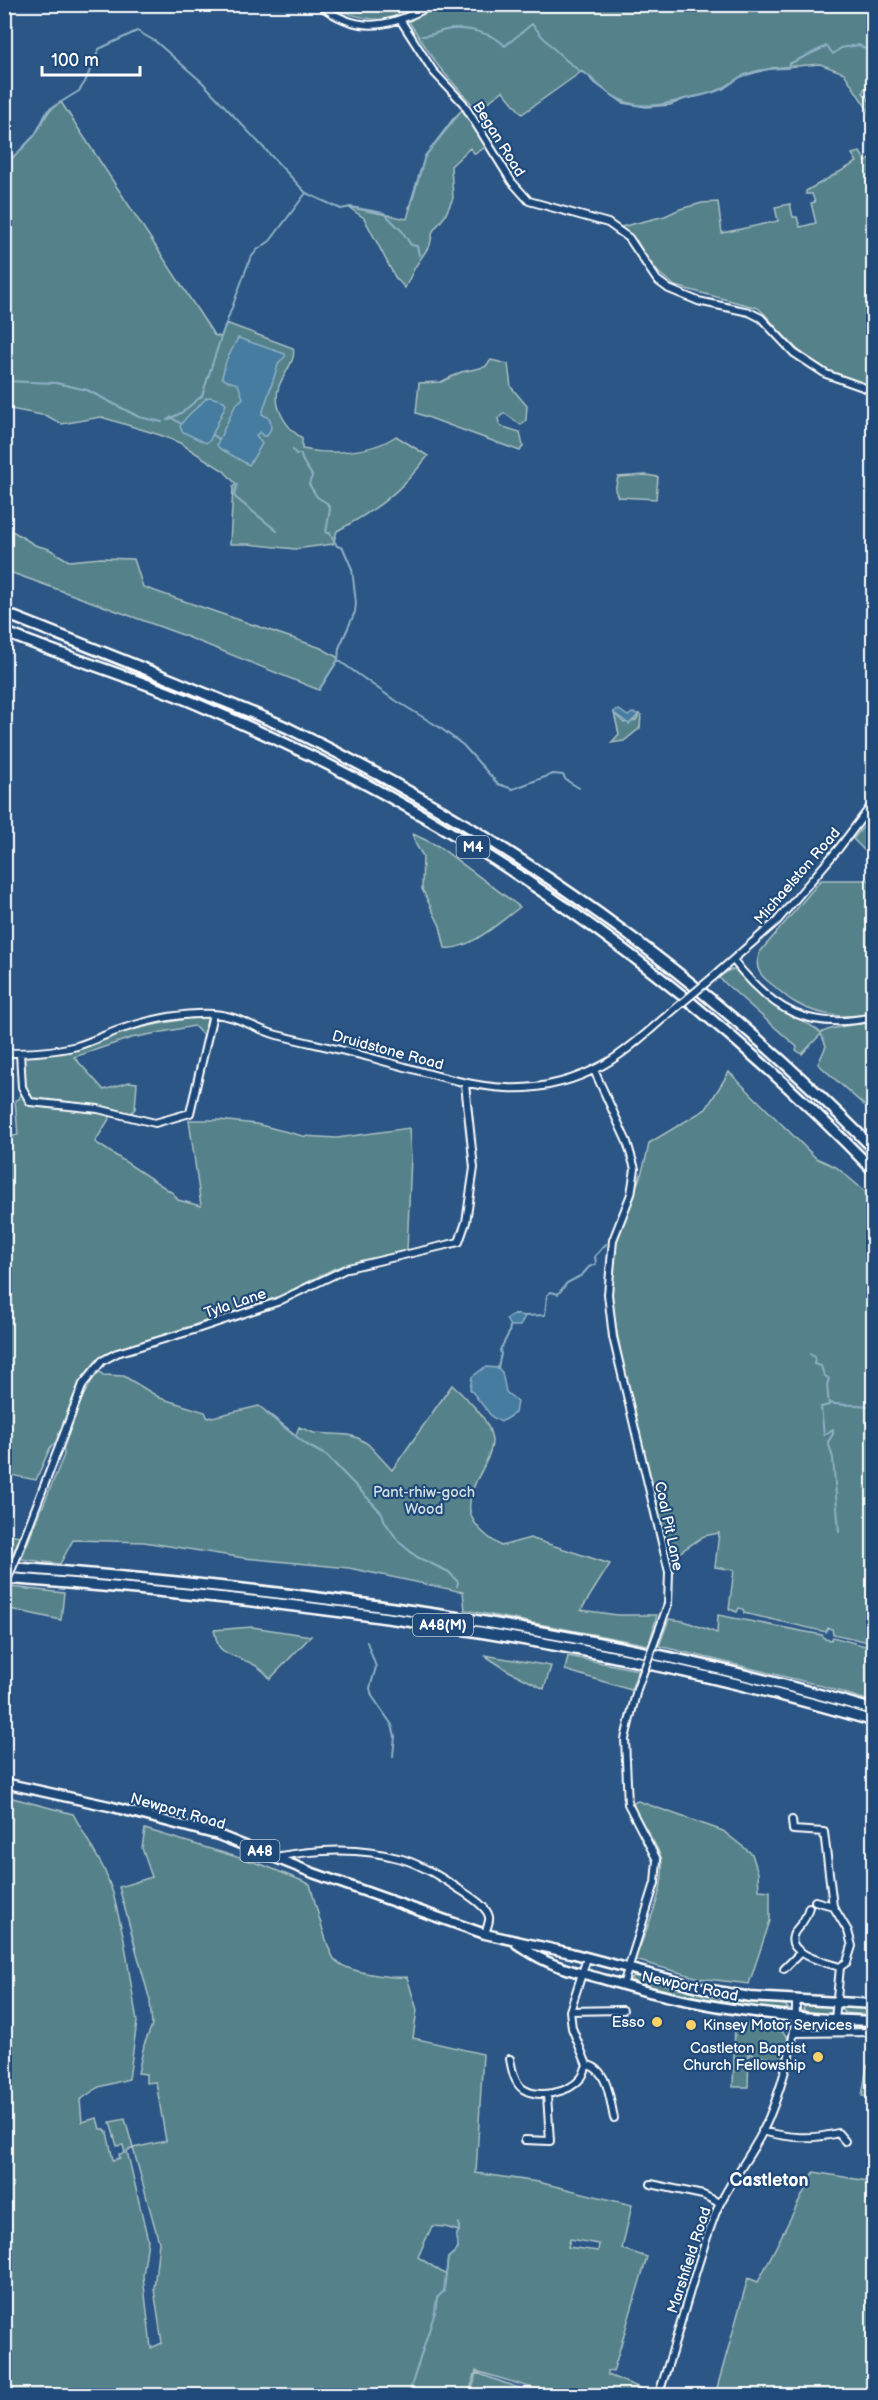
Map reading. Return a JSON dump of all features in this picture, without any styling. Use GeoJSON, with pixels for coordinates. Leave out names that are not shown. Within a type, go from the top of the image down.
{"type":"FeatureCollection","features":[{"type":"Feature","properties":{"kind":"highway","name":"M4"},"geometry":{"type":"LineString","coordinates":[[4,613],[285,727],[402,787],[479,833],[615,925],[715,1003],[794,1072],[873,1149]]}},
{"type":"Feature","properties":{"kind":"highway","name":"M4"},"geometry":{"type":"LineString","coordinates":[[4,632],[198,704],[286,744],[380,793],[479,851],[601,933],[711,1020],[787,1086],[873,1171]]}},
{"type":"Feature","properties":{"kind":"highway","name":"A48(M)"},"geometry":{"type":"LineString","coordinates":[[4,1567],[260,1591],[491,1622],[586,1638],[686,1660],[873,1710]]}},
{"type":"Feature","properties":{"kind":"highway","name":"A48(M)"},"geometry":{"type":"LineString","coordinates":[[4,1578],[260,1602],[469,1629],[669,1667],[873,1721]]}},
{"type":"Feature","properties":{"kind":"main road","name":"Newport Road"},"geometry":{"type":"LineString","coordinates":[[4,1783],[127,1811],[218,1835],[313,1873],[485,1934],[628,1967],[706,1989],[750,1997],[873,2004]]}},
{"type":"Feature","properties":{"kind":"main road","name":"Newport Road"},"geometry":{"type":"LineString","coordinates":[[510,1940],[546,1961],[623,1985],[711,2005],[766,2015],[873,2021]]}},
{"type":"Feature","properties":{"kind":"street"},"geometry":{"type":"LineString","coordinates":[[319,4],[349,22],[383,26],[401,21],[426,8],[428,4]]}},
{"type":"Feature","properties":{"kind":"street","name":"Began Road"},"geometry":{"type":"LineString","coordinates":[[401,21],[433,71],[463,103],[512,182],[529,201],[608,223],[629,238],[657,280],[669,289],[698,301],[749,312],[761,318],[794,353],[826,374],[873,391]]}},
{"type":"Feature","properties":{"kind":"street","name":"Michaelston Road"},"geometry":{"type":"LineString","coordinates":[[733,960],[777,921],[839,848],[873,802]]}},
{"type":"Feature","properties":{"kind":"street"},"geometry":{"type":"LineString","coordinates":[[733,960],[752,985],[783,1008],[814,1021],[842,1022],[873,1017]]}},
{"type":"Feature","properties":{"kind":"street","name":"Druidstone Road"},"geometry":{"type":"LineString","coordinates":[[4,1053],[77,1046],[127,1027],[199,1014],[213,1014],[240,1020],[275,1034],[465,1083],[494,1088],[520,1089],[544,1086],[594,1070],[615,1057],[733,960]]}},
{"type":"Feature","properties":{"kind":"street"},"geometry":{"type":"LineString","coordinates":[[20,1053],[22,1088],[30,1102],[98,1109],[155,1123],[190,1113],[213,1014]]}},
{"type":"Feature","properties":{"kind":"street","name":"Coal Pit Lane"},"geometry":{"type":"LineString","coordinates":[[594,1070],[627,1142],[635,1169],[631,1194],[613,1240],[608,1294],[616,1347],[669,1572],[668,1604],[637,1689],[626,1739],[628,1804],[657,1860],[655,1884],[623,1985]]}},
{"type":"Feature","properties":{"kind":"street","name":"Tyla Lane"},"geometry":{"type":"LineString","coordinates":[[4,1587],[83,1384],[102,1361],[143,1344],[194,1330],[277,1302],[340,1270],[459,1242],[466,1222],[474,1168],[465,1083]]}},
{"type":"Feature","properties":{"kind":"street"},"geometry":{"type":"LineString","coordinates":[[792,1820],[793,1830],[824,1832],[833,1906],[848,1931],[852,1946],[847,1962],[840,1967],[833,2020],[800,2026],[794,2034]]}},
{"type":"Feature","properties":{"kind":"street"},"geometry":{"type":"LineString","coordinates":[[275,1857],[300,1852],[351,1850],[403,1859],[468,1895],[486,1911],[489,1917],[485,1934]]}},
{"type":"Feature","properties":{"kind":"street"},"geometry":{"type":"LineString","coordinates":[[815,1901],[833,1906]]}},
{"type":"Feature","properties":{"kind":"street"},"geometry":{"type":"LineString","coordinates":[[809,1907],[802,1924],[793,1936],[792,1943],[801,1952],[840,1967]]}},
{"type":"Feature","properties":{"kind":"street"},"geometry":{"type":"LineString","coordinates":[[784,1969],[801,1952]]}},
{"type":"Feature","properties":{"kind":"street"},"geometry":{"type":"LineString","coordinates":[[510,2059],[514,2076],[522,2088],[534,2093],[547,2094],[570,2087],[581,2078],[587,2065],[572,2028],[570,2011],[587,1958]]}},
{"type":"Feature","properties":{"kind":"street","name":"Marshfield Road"},"geometry":{"type":"LineString","coordinates":[[658,2396],[720,2204],[762,2132],[776,2097],[794,2034],[797,2016],[796,2001]]}},
{"type":"Feature","properties":{"kind":"street"},"geometry":{"type":"LineString","coordinates":[[570,2011],[623,2010]]}},
{"type":"Feature","properties":{"kind":"street"},"geometry":{"type":"LineString","coordinates":[[794,2034],[873,2032]]}},
{"type":"Feature","properties":{"kind":"street"},"geometry":{"type":"LineString","coordinates":[[587,2065],[594,2066],[601,2072],[614,2118]]}},
{"type":"Feature","properties":{"kind":"street"},"geometry":{"type":"LineString","coordinates":[[525,2140],[550,2141],[547,2094]]}},
{"type":"Feature","properties":{"kind":"street"},"geometry":{"type":"LineString","coordinates":[[839,2124],[838,2133],[845,2141]]}},
{"type":"Feature","properties":{"kind":"street"},"geometry":{"type":"LineString","coordinates":[[762,2132],[810,2139],[838,2133]]}},
{"type":"Feature","properties":{"kind":"street"},"geometry":{"type":"LineString","coordinates":[[651,2184],[703,2195],[720,2204]]}},
{"type":"Feature","properties":{"kind":"shaded area"},"geometry":{"type":"Polygon","coordinates":[[[238,338],[285,354],[279,362],[262,414],[270,419],[271,428],[267,436],[263,436],[260,432],[256,435],[262,444],[249,465],[219,448],[217,444],[235,406],[243,398],[238,384],[222,377],[226,361],[238,338]]]}},
{"type":"Feature","properties":{"kind":"shaded area"},"geometry":{"type":"Polygon","coordinates":[[[210,397],[224,401],[226,404],[210,440],[206,443],[183,432],[180,427],[188,415],[210,397]]]}},
{"type":"Feature","properties":{"kind":"shaded area"},"geometry":{"type":"Polygon","coordinates":[[[615,710],[628,716],[632,713],[639,714],[629,724],[614,713],[615,710]]]}},
{"type":"Feature","properties":{"kind":"shaded area"},"geometry":{"type":"Polygon","coordinates":[[[514,1314],[525,1316],[520,1326],[510,1326],[506,1319],[514,1314]]]}},
{"type":"Feature","properties":{"kind":"shaded area"},"geometry":{"type":"Polygon","coordinates":[[[485,1367],[498,1368],[502,1372],[506,1392],[517,1401],[515,1413],[501,1422],[492,1417],[470,1389],[472,1377],[485,1367]]]}},
{"type":"Feature","properties":{"kind":"shaded area"},"geometry":{"type":"Polygon","coordinates":[[[476,2371],[556,2395],[468,2396],[476,2371]]]}},
{"type":"Feature","properties":{"kind":"green space"},"geometry":{"type":"Polygon","coordinates":[[[432,4],[873,5],[873,86],[864,89],[863,93],[873,105],[873,118],[844,73],[820,64],[772,68],[740,77],[723,89],[670,105],[646,107],[623,103],[581,72],[522,114],[503,91],[477,110],[439,67],[409,22],[432,4]]]}},
{"type":"Feature","properties":{"kind":"green space"},"geometry":{"type":"Polygon","coordinates":[[[329,5],[418,5],[398,18],[372,19],[353,15],[329,5]]]}},
{"type":"Feature","properties":{"kind":"green space"},"geometry":{"type":"Polygon","coordinates":[[[61,102],[214,335],[221,337],[226,323],[293,348],[293,357],[279,386],[277,401],[286,422],[302,438],[302,449],[325,452],[350,451],[375,446],[396,436],[428,456],[387,499],[337,531],[333,544],[295,549],[230,544],[233,487],[236,484],[224,471],[180,443],[101,417],[62,424],[47,416],[5,408],[4,164],[28,142],[48,113],[61,102]]]}},
{"type":"Feature","properties":{"kind":"green space"},"geometry":{"type":"Polygon","coordinates":[[[463,109],[487,146],[475,154],[470,148],[451,166],[453,198],[445,216],[433,231],[430,245],[415,267],[405,288],[395,277],[364,218],[348,207],[407,219],[425,156],[463,109]]]}},
{"type":"Feature","properties":{"kind":"green space"},"geometry":{"type":"Polygon","coordinates":[[[860,152],[866,162],[873,157],[873,386],[837,375],[815,363],[795,348],[758,308],[675,286],[659,273],[637,241],[621,227],[665,216],[702,203],[718,202],[722,233],[778,221],[775,207],[790,204],[793,217],[797,217],[800,227],[816,223],[811,203],[815,202],[812,194],[806,194],[806,191],[857,162],[852,154],[860,152]]]}},
{"type":"Feature","properties":{"kind":"green space"},"geometry":{"type":"Polygon","coordinates":[[[491,360],[508,364],[511,387],[527,406],[526,420],[521,425],[504,413],[498,419],[500,426],[520,432],[523,446],[520,451],[416,413],[419,383],[441,382],[461,372],[485,367],[491,360]]]}},
{"type":"Feature","properties":{"kind":"green space"},"geometry":{"type":"Polygon","coordinates":[[[646,475],[658,477],[656,499],[618,497],[615,490],[618,477],[646,475]]]}},
{"type":"Feature","properties":{"kind":"green space"},"geometry":{"type":"Polygon","coordinates":[[[5,530],[14,532],[69,561],[101,558],[134,559],[143,587],[321,648],[337,657],[338,660],[319,690],[180,634],[7,571],[5,576],[5,530]]]}},
{"type":"Feature","properties":{"kind":"green space"},"geometry":{"type":"Polygon","coordinates":[[[614,713],[624,723],[636,720],[639,714],[641,715],[640,728],[624,741],[611,743],[619,734],[614,713]]]}},
{"type":"Feature","properties":{"kind":"green space"},"geometry":{"type":"Polygon","coordinates":[[[873,815],[873,857],[871,857],[853,839],[873,815]]]}},
{"type":"Feature","properties":{"kind":"green space"},"geometry":{"type":"Polygon","coordinates":[[[413,834],[438,846],[520,907],[474,940],[454,948],[445,948],[440,926],[422,889],[423,856],[416,845],[413,834]]]}},
{"type":"Feature","properties":{"kind":"green space"},"geometry":{"type":"Polygon","coordinates":[[[821,880],[873,880],[873,1013],[844,1016],[814,1011],[790,1000],[759,971],[757,963],[760,952],[821,880]]]}},
{"type":"Feature","properties":{"kind":"green space"},"geometry":{"type":"Polygon","coordinates":[[[730,970],[735,970],[773,1005],[821,1033],[873,1021],[873,1113],[818,1064],[826,1046],[821,1034],[802,1054],[796,1050],[797,1047],[718,977],[730,970]]]}},
{"type":"Feature","properties":{"kind":"green space"},"geometry":{"type":"Polygon","coordinates":[[[200,1016],[208,1017],[204,1036],[194,1026],[131,1038],[74,1057],[104,1090],[129,1082],[137,1083],[135,1109],[129,1115],[115,1109],[95,1142],[173,1193],[178,1200],[201,1206],[189,1120],[256,1124],[303,1136],[337,1138],[409,1128],[411,1157],[407,1251],[335,1268],[281,1296],[106,1354],[96,1362],[81,1382],[69,1406],[56,1442],[50,1448],[36,1480],[5,1474],[4,1138],[18,1135],[15,1100],[19,1099],[25,1087],[23,1057],[77,1049],[128,1030],[200,1016]]]}},
{"type":"Feature","properties":{"kind":"green space"},"geometry":{"type":"Polygon","coordinates":[[[729,1072],[816,1158],[836,1167],[873,1198],[873,1643],[833,1634],[832,1629],[828,1628],[826,1632],[744,1613],[743,1609],[739,1608],[737,1612],[729,1609],[734,1570],[715,1567],[719,1533],[704,1536],[670,1559],[650,1487],[614,1315],[612,1277],[616,1247],[620,1229],[644,1165],[649,1143],[706,1109],[729,1072]]]}},
{"type":"Feature","properties":{"kind":"green space","name":"Pant-rhiw-goch Wood"},"geometry":{"type":"Polygon","coordinates":[[[98,1370],[103,1375],[124,1376],[160,1398],[205,1412],[208,1418],[259,1406],[296,1435],[299,1427],[314,1433],[349,1435],[358,1438],[368,1444],[392,1470],[452,1385],[482,1416],[492,1440],[489,1456],[471,1494],[470,1513],[480,1530],[501,1546],[530,1538],[610,1564],[581,1610],[617,1615],[657,1615],[649,1645],[465,1610],[463,1592],[349,1568],[244,1558],[144,1542],[73,1540],[60,1564],[21,1559],[64,1455],[63,1447],[80,1401],[98,1370]]]}},
{"type":"Feature","properties":{"kind":"green space"},"geometry":{"type":"Polygon","coordinates":[[[4,1533],[20,1536],[11,1560],[5,1559],[4,1533]]]}},
{"type":"Feature","properties":{"kind":"green space"},"geometry":{"type":"Polygon","coordinates":[[[10,1587],[64,1593],[61,1620],[5,1608],[10,1587]]]}},
{"type":"Feature","properties":{"kind":"green space"},"geometry":{"type":"Polygon","coordinates":[[[718,1615],[822,1635],[825,1639],[831,1640],[833,1637],[873,1648],[873,1702],[819,1685],[659,1646],[669,1619],[684,1621],[717,1633],[718,1615]]]}},
{"type":"Feature","properties":{"kind":"green space"},"geometry":{"type":"Polygon","coordinates":[[[252,1627],[311,1636],[270,1679],[258,1667],[220,1648],[214,1630],[252,1627]]]}},
{"type":"Feature","properties":{"kind":"green space"},"geometry":{"type":"Polygon","coordinates":[[[484,1655],[551,1666],[544,1689],[507,1670],[484,1655]]]}},
{"type":"Feature","properties":{"kind":"green space"},"geometry":{"type":"Polygon","coordinates":[[[568,1656],[638,1670],[631,1690],[565,1670],[568,1656]]]}},
{"type":"Feature","properties":{"kind":"green space"},"geometry":{"type":"Polygon","coordinates":[[[5,1796],[73,1814],[104,1869],[113,1893],[124,1939],[137,2022],[129,2079],[99,2087],[80,2100],[82,2122],[97,2118],[100,2129],[107,2132],[113,2160],[120,2158],[119,2154],[125,2153],[123,2145],[117,2146],[110,2122],[125,2119],[133,2148],[166,2141],[156,2082],[146,2083],[146,2074],[138,2073],[144,2045],[152,2025],[150,2001],[119,1887],[152,1877],[142,1848],[145,1829],[263,1865],[310,1884],[325,1936],[335,1960],[341,1965],[359,1971],[390,1977],[407,1977],[417,2010],[413,2038],[483,2054],[476,2173],[538,2182],[632,2205],[622,2249],[647,2257],[613,2372],[608,2371],[608,2375],[650,2392],[649,2395],[556,2395],[476,2371],[468,2395],[5,2395],[5,1796]],[[133,2148],[127,2151],[148,2240],[143,2276],[151,2348],[162,2343],[154,2289],[159,2242],[133,2148]],[[432,2226],[418,2257],[446,2275],[448,2258],[458,2249],[456,2236],[459,2231],[432,2226]],[[570,2239],[568,2247],[598,2251],[599,2244],[570,2239]]]}},
{"type":"Feature","properties":{"kind":"green space"},"geometry":{"type":"Polygon","coordinates":[[[638,1801],[723,1831],[752,1854],[758,1873],[759,1890],[770,1891],[770,1921],[749,1984],[699,1978],[635,1960],[655,1906],[662,1877],[659,1852],[633,1803],[638,1801]]]}},
{"type":"Feature","properties":{"kind":"green space"},"geometry":{"type":"Polygon","coordinates":[[[634,1976],[716,1996],[785,2005],[788,2008],[781,2011],[689,1995],[634,1982],[631,1979],[634,1976]]]}},
{"type":"Feature","properties":{"kind":"green space"},"geometry":{"type":"Polygon","coordinates":[[[808,2003],[830,2005],[832,2012],[828,2014],[805,2012],[803,2009],[808,2003]]]}},
{"type":"Feature","properties":{"kind":"green space"},"geometry":{"type":"Polygon","coordinates":[[[843,2005],[873,2008],[873,2015],[845,2013],[840,2007],[843,2005]]]}},
{"type":"Feature","properties":{"kind":"green space"},"geometry":{"type":"Polygon","coordinates":[[[735,2022],[783,2032],[788,2038],[784,2061],[749,2054],[748,2087],[733,2087],[735,2022]]]}},
{"type":"Feature","properties":{"kind":"green space"},"geometry":{"type":"Polygon","coordinates":[[[814,2024],[874,2025],[873,2028],[818,2032],[804,2028],[814,2024]]]}},
{"type":"Feature","properties":{"kind":"green space"},"geometry":{"type":"Polygon","coordinates":[[[873,2065],[873,2097],[862,2096],[867,2066],[873,2065]]]}},
{"type":"Feature","properties":{"kind":"green space"},"geometry":{"type":"Polygon","coordinates":[[[814,2172],[873,2182],[873,2395],[715,2395],[748,2278],[758,2282],[814,2172]]]}},
{"type":"Feature","properties":{"kind":"green space"},"geometry":{"type":"Polygon","coordinates":[[[477,2373],[537,2395],[470,2395],[477,2373]]]}},
{"type":"Feature","properties":{"kind":"waterway"},"geometry":{"type":"LineString","coordinates":[[422,36],[453,29],[469,30],[494,37],[505,46],[532,24],[565,59],[600,86],[621,100],[644,106],[669,103],[706,94],[722,89],[750,73],[788,68],[789,64],[827,46],[833,54],[841,48],[859,45],[867,50],[874,59]]}},
{"type":"Feature","properties":{"kind":"waterway"},"geometry":{"type":"LineString","coordinates":[[4,164],[35,135],[48,110],[79,91],[99,49],[137,31],[155,41],[202,82],[306,193],[341,209],[351,207],[384,213],[402,231],[411,245],[417,246],[419,255]]}},
{"type":"Feature","properties":{"kind":"waterway"},"geometry":{"type":"LineString","coordinates":[[409,208],[425,156],[458,115]]}},
{"type":"Feature","properties":{"kind":"waterway"},"geometry":{"type":"LineString","coordinates":[[167,420],[181,413],[202,396],[250,259],[257,250],[270,241],[306,193]]}},
{"type":"Feature","properties":{"kind":"waterway"},"geometry":{"type":"LineString","coordinates":[[4,381],[56,383],[87,390],[139,417],[162,422]]}},
{"type":"Feature","properties":{"kind":"waterway"},"geometry":{"type":"LineString","coordinates":[[171,417],[181,424]]}},
{"type":"Feature","properties":{"kind":"waterway"},"geometry":{"type":"LineString","coordinates":[[213,435],[219,439]]}},
{"type":"Feature","properties":{"kind":"waterway"},"geometry":{"type":"LineString","coordinates":[[293,450],[296,454],[301,454],[312,476],[309,484],[317,497],[327,503],[330,509],[326,533],[330,533],[337,546],[343,548],[352,569],[355,612],[339,648],[338,660]]}},
{"type":"Feature","properties":{"kind":"waterway"},"geometry":{"type":"LineString","coordinates":[[237,485],[234,495],[236,498],[277,531]]}},
{"type":"Feature","properties":{"kind":"waterway"},"geometry":{"type":"LineString","coordinates":[[319,690],[338,660],[463,745],[498,784],[513,789],[553,774],[563,775],[566,780],[579,788]]}},
{"type":"Feature","properties":{"kind":"waterway"},"geometry":{"type":"LineString","coordinates":[[525,1316],[545,1315],[547,1295],[551,1292],[558,1294],[567,1283],[596,1264],[595,1256],[606,1244]]}},
{"type":"Feature","properties":{"kind":"waterway"},"geometry":{"type":"LineString","coordinates":[[498,1368],[500,1350],[510,1326]]}},
{"type":"Feature","properties":{"kind":"waterway"},"geometry":{"type":"LineString","coordinates":[[810,1354],[815,1357],[814,1364],[821,1366],[824,1375],[829,1379],[827,1385],[829,1405],[821,1407],[824,1435],[833,1429],[828,1442],[833,1458],[839,1532]]}},
{"type":"Feature","properties":{"kind":"waterway"},"geometry":{"type":"LineString","coordinates":[[830,1403],[874,1408]]}},
{"type":"Feature","properties":{"kind":"waterway"},"geometry":{"type":"LineString","coordinates":[[266,1413],[307,1445],[327,1456],[382,1513],[385,1522],[399,1542],[417,1557],[449,1572],[458,1582],[457,1586]]}},
{"type":"Feature","properties":{"kind":"waterway"},"geometry":{"type":"LineString","coordinates":[[367,1642],[376,1667],[370,1688],[372,1696],[392,1725],[395,1736],[393,1756]]}},
{"type":"Feature","properties":{"kind":"waterway"},"geometry":{"type":"LineString","coordinates":[[408,2396],[435,2312],[437,2298],[444,2291],[448,2258],[458,2249],[456,2236],[459,2223]]}},
{"type":"Feature","properties":{"kind":"place","name":"Esso"},"geometry":{"type":"Point","coordinates":[657,2022]}},
{"type":"Feature","properties":{"kind":"place","name":"Kinsey Motor Services"},"geometry":{"type":"Point","coordinates":[691,2025]}},
{"type":"Feature","properties":{"kind":"place","name":"Castleton Baptist Church Fellowship"},"geometry":{"type":"Point","coordinates":[818,2057]}},
{"type":"Feature","properties":{"kind":"district","name":"Castleton"},"geometry":{"type":"Point","coordinates":[769,2180]}}]}
